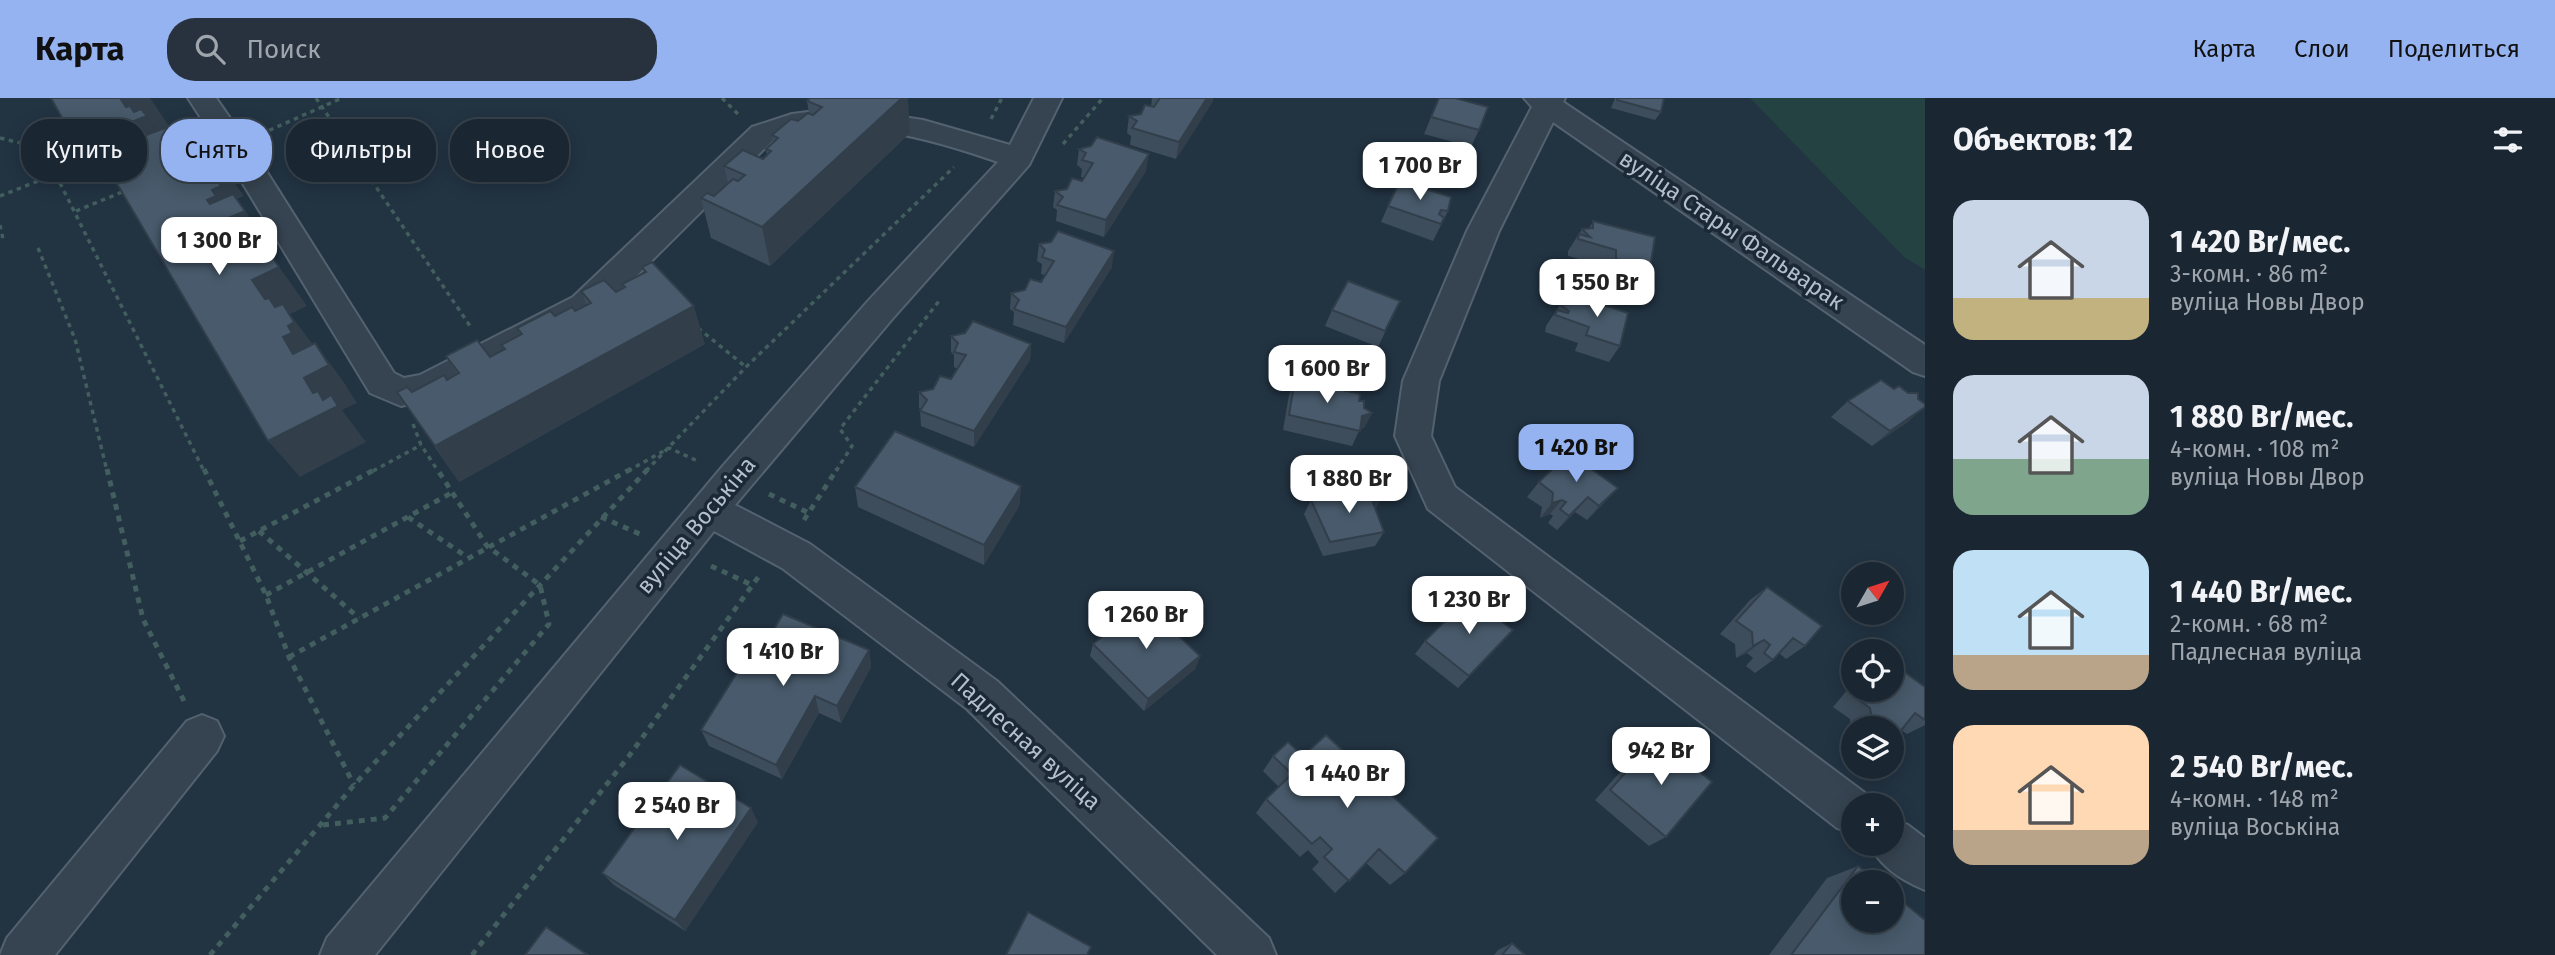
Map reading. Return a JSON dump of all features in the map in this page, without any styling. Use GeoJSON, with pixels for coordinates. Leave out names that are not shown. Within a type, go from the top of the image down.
{"type":"FeatureCollection","features":[{"type":"Feature","properties":{"kind":"street"},"geometry":{"type":"LineString","coordinates":[[202,98],[222,119]]}},
{"type":"Feature","properties":{"kind":"street","name":"вуліца Воськіна"},"geometry":{"type":"LineString","coordinates":[[344,955],[709,510],[881,309],[1018,158],[1048,98]]}},
{"type":"Feature","properties":{"kind":"street"},"geometry":{"type":"LineString","coordinates":[[1546,100],[1477,243],[1421,381],[1413,436],[1441,498],[1841,803]]}},
{"type":"Feature","properties":{"kind":"street","name":"вуліца Стары Фальварак"},"geometry":{"type":"LineString","coordinates":[[1546,100],[1925,363]]}},
{"type":"Feature","properties":{"kind":"street"},"geometry":{"type":"LineString","coordinates":[[266,182],[382,383],[401,392],[427,387],[585,306],[762,134],[778,122],[800,114],[842,109],[877,111],[1018,158]]}},
{"type":"Feature","properties":{"kind":"street","name":"Падлесная вуліца"},"geometry":{"type":"LineString","coordinates":[[709,510],[796,556],[982,695],[1236,949]]}},
{"type":"Feature","properties":{"kind":"street"},"geometry":{"type":"LineString","coordinates":[[24,955],[202,736]]}},
{"type":"Feature","properties":{"kind":"street"},"geometry":{"type":"LineString","coordinates":[[1904,850],[1925,867]]}},
{"type":"Feature","properties":{"kind":"path"},"geometry":{"type":"LineString","coordinates":[[316,98],[489,355]]}},
{"type":"Feature","properties":{"kind":"path"},"geometry":{"type":"LineString","coordinates":[[272,129],[342,98]]}},
{"type":"Feature","properties":{"kind":"path"},"geometry":{"type":"LineString","coordinates":[[725,100],[730,98]]}},
{"type":"Feature","properties":{"kind":"path"},"geometry":{"type":"LineString","coordinates":[[210,955],[355,785],[601,517],[746,367],[978,145],[1002,98]]}},
{"type":"Feature","properties":{"kind":"path"},"geometry":{"type":"LineString","coordinates":[[0,138],[21,143]]}},
{"type":"Feature","properties":{"kind":"path"},"geometry":{"type":"LineString","coordinates":[[0,196],[36,182]]}},
{"type":"Feature","properties":{"kind":"path"},"geometry":{"type":"LineString","coordinates":[[60,182],[240,541],[266,595],[289,657],[355,785]]}},
{"type":"Feature","properties":{"kind":"path"},"geometry":{"type":"LineString","coordinates":[[76,211],[137,186]]}},
{"type":"Feature","properties":{"kind":"path"},"geometry":{"type":"LineString","coordinates":[[0,225],[3,239],[0,242]]}},
{"type":"Feature","properties":{"kind":"path"},"geometry":{"type":"LineString","coordinates":[[38,248],[75,339],[144,619],[202,736]]}},
{"type":"Feature","properties":{"kind":"path"},"geometry":{"type":"LineString","coordinates":[[472,955],[629,756],[752,585],[809,513],[852,446],[840,429],[942,297]]}},
{"type":"Feature","properties":{"kind":"path"},"geometry":{"type":"LineString","coordinates":[[695,326],[746,367]]}},
{"type":"Feature","properties":{"kind":"path"},"geometry":{"type":"LineString","coordinates":[[322,825],[385,818],[550,624],[540,585],[487,546],[421,445],[401,392]]}},
{"type":"Feature","properties":{"kind":"path"},"geometry":{"type":"LineString","coordinates":[[240,541],[421,445]]}},
{"type":"Feature","properties":{"kind":"path"},"geometry":{"type":"LineString","coordinates":[[669,448],[704,464]]}},
{"type":"Feature","properties":{"kind":"path"},"geometry":{"type":"LineString","coordinates":[[289,657],[669,448]]}},
{"type":"Feature","properties":{"kind":"path"},"geometry":{"type":"LineString","coordinates":[[759,489],[809,513]]}},
{"type":"Feature","properties":{"kind":"path"},"geometry":{"type":"LineString","coordinates":[[266,595],[453,492]]}},
{"type":"Feature","properties":{"kind":"path"},"geometry":{"type":"LineString","coordinates":[[408,517],[467,557]]}},
{"type":"Feature","properties":{"kind":"path"},"geometry":{"type":"LineString","coordinates":[[601,517],[652,540]]}},
{"type":"Feature","properties":{"kind":"path"},"geometry":{"type":"LineString","coordinates":[[259,531],[359,618]]}},
{"type":"Feature","properties":{"kind":"path"},"geometry":{"type":"LineString","coordinates":[[708,565],[752,585]]}},
{"type":"Feature","properties":{"kind":"green space"},"geometry":{"type":"Polygon","coordinates":[[[1750,98],[1925,98],[1925,270],[1904,257],[1750,98]]]}},
{"type":"Feature","properties":{"kind":"building"},"geometry":{"type":"Polygon","coordinates":[[[51,98],[120,98],[126,107],[130,106],[134,112],[141,109],[147,116],[139,119],[63,119],[51,98]]]}},
{"type":"Feature","properties":{"kind":"building"},"geometry":{"type":"Polygon","coordinates":[[[810,98],[902,98],[762,227],[701,198],[707,193],[714,196],[733,179],[738,181],[745,175],[724,166],[743,150],[763,159],[771,151],[766,149],[778,138],[772,135],[791,119],[798,121],[808,113],[813,115],[822,107],[807,101],[810,98]]]}},
{"type":"Feature","properties":{"kind":"building"},"geometry":{"type":"Polygon","coordinates":[[[1160,98],[1207,98],[1179,142],[1132,128],[1137,121],[1129,116],[1141,114],[1145,105],[1154,107],[1160,98]]]}},
{"type":"Feature","properties":{"kind":"building"},"geometry":{"type":"Polygon","coordinates":[[[1439,98],[1455,98],[1488,107],[1479,130],[1431,117],[1439,98]]]}},
{"type":"Feature","properties":{"kind":"building"},"geometry":{"type":"Polygon","coordinates":[[[1617,98],[1664,98],[1661,112],[1617,98]]]}},
{"type":"Feature","properties":{"kind":"building"},"geometry":{"type":"Polygon","coordinates":[[[161,129],[161,182],[218,182],[221,186],[212,190],[216,196],[207,200],[210,204],[233,194],[245,211],[219,222],[223,227],[231,224],[235,230],[242,227],[249,238],[241,241],[245,248],[234,253],[240,261],[267,249],[279,267],[252,280],[265,299],[269,298],[275,307],[283,304],[294,322],[288,326],[292,333],[283,337],[293,354],[315,343],[329,365],[304,378],[313,393],[318,391],[323,400],[331,395],[338,406],[268,441],[116,182],[147,182],[147,135],[161,129]]]}},
{"type":"Feature","properties":{"kind":"building"},"geometry":{"type":"Polygon","coordinates":[[[1097,137],[1149,154],[1106,220],[1057,205],[1063,197],[1055,191],[1067,189],[1072,178],[1082,181],[1093,163],[1082,160],[1086,153],[1079,149],[1091,146],[1097,137]]]}},
{"type":"Feature","properties":{"kind":"building"},"geometry":{"type":"Polygon","coordinates":[[[1400,181],[1451,197],[1448,211],[1441,210],[1439,214],[1444,218],[1441,224],[1388,206],[1400,181]]]}},
{"type":"Feature","properties":{"kind":"building"},"geometry":{"type":"Polygon","coordinates":[[[1593,221],[1655,237],[1650,268],[1616,259],[1616,250],[1578,239],[1579,234],[1590,237],[1582,229],[1593,228],[1593,221]]]}},
{"type":"Feature","properties":{"kind":"building"},"geometry":{"type":"Polygon","coordinates":[[[1058,231],[1114,251],[1066,327],[1014,309],[1019,300],[1011,293],[1025,290],[1030,279],[1041,282],[1054,261],[1042,257],[1045,250],[1039,244],[1051,242],[1058,231]]]}},
{"type":"Feature","properties":{"kind":"building"},"geometry":{"type":"Polygon","coordinates":[[[652,262],[694,306],[435,446],[397,392],[407,387],[412,392],[444,375],[447,380],[459,373],[446,356],[477,340],[490,357],[505,349],[501,345],[522,334],[517,328],[550,311],[555,316],[572,307],[575,311],[591,303],[581,291],[604,280],[616,292],[625,287],[622,284],[646,272],[642,267],[652,262]]]}},
{"type":"Feature","properties":{"kind":"building"},"geometry":{"type":"Polygon","coordinates":[[[1348,281],[1400,301],[1385,331],[1332,310],[1348,281]]]}},
{"type":"Feature","properties":{"kind":"building"},"geometry":{"type":"Polygon","coordinates":[[[1573,295],[1628,313],[1620,346],[1586,335],[1589,327],[1555,315],[1557,310],[1568,313],[1569,311],[1560,305],[1571,304],[1573,295]]]}},
{"type":"Feature","properties":{"kind":"building"},"geometry":{"type":"Polygon","coordinates":[[[973,321],[1031,344],[974,431],[920,411],[927,400],[919,392],[933,389],[940,376],[951,379],[966,355],[954,352],[958,343],[951,336],[965,333],[973,321]]]}},
{"type":"Feature","properties":{"kind":"building"},"geometry":{"type":"Polygon","coordinates":[[[1295,379],[1360,394],[1359,401],[1364,401],[1364,408],[1372,413],[1362,416],[1360,431],[1289,415],[1295,379]]]}},
{"type":"Feature","properties":{"kind":"building"},"geometry":{"type":"Polygon","coordinates":[[[1881,380],[1894,389],[1899,386],[1908,393],[1918,393],[1918,399],[1925,404],[1925,407],[1890,431],[1848,401],[1881,380]]]}},
{"type":"Feature","properties":{"kind":"building"},"geometry":{"type":"Polygon","coordinates":[[[895,431],[1021,486],[984,545],[855,487],[895,431]]]}},
{"type":"Feature","properties":{"kind":"building"},"geometry":{"type":"Polygon","coordinates":[[[1569,453],[1618,488],[1599,506],[1588,497],[1569,516],[1560,509],[1566,502],[1562,500],[1552,503],[1553,493],[1539,482],[1569,453]]]}},
{"type":"Feature","properties":{"kind":"building"},"geometry":{"type":"Polygon","coordinates":[[[1378,489],[1382,498],[1372,500],[1384,532],[1330,542],[1311,500],[1378,489]]]}},
{"type":"Feature","properties":{"kind":"building"},"geometry":{"type":"Polygon","coordinates":[[[1767,587],[1822,626],[1805,646],[1793,638],[1773,660],[1764,653],[1770,645],[1764,640],[1753,646],[1752,632],[1736,621],[1767,587]]]}},
{"type":"Feature","properties":{"kind":"building"},"geometry":{"type":"Polygon","coordinates":[[[1469,597],[1513,630],[1469,676],[1425,641],[1469,597]]]}},
{"type":"Feature","properties":{"kind":"building"},"geometry":{"type":"Polygon","coordinates":[[[1144,603],[1200,656],[1148,699],[1093,644],[1144,603]]]}},
{"type":"Feature","properties":{"kind":"building"},"geometry":{"type":"Polygon","coordinates":[[[783,614],[869,650],[837,706],[815,696],[776,765],[701,730],[745,660],[754,663],[783,614]]]}},
{"type":"Feature","properties":{"kind":"building"},"geometry":{"type":"Polygon","coordinates":[[[1904,672],[1925,687],[1925,720],[1915,713],[1904,727],[1904,716],[1871,716],[1870,708],[1862,702],[1904,702],[1904,672]]]}},
{"type":"Feature","properties":{"kind":"building"},"geometry":{"type":"Polygon","coordinates":[[[1326,735],[1438,838],[1405,873],[1379,849],[1349,881],[1324,857],[1332,849],[1320,837],[1312,844],[1266,799],[1292,774],[1273,756],[1288,742],[1303,756],[1326,735]]]}},
{"type":"Feature","properties":{"kind":"building"},"geometry":{"type":"Polygon","coordinates":[[[1657,737],[1712,782],[1666,837],[1610,790],[1657,737]]]}},
{"type":"Feature","properties":{"kind":"building"},"geometry":{"type":"Polygon","coordinates":[[[680,765],[751,808],[675,920],[602,873],[680,765]]]}},
{"type":"Feature","properties":{"kind":"building"},"geometry":{"type":"Polygon","coordinates":[[[1841,889],[1841,933],[1904,933],[1904,903],[1925,920],[1925,955],[1791,955],[1841,889]]]}},
{"type":"Feature","properties":{"kind":"building"},"geometry":{"type":"Polygon","coordinates":[[[1028,912],[1091,947],[1087,955],[1006,955],[1028,912]]]}},
{"type":"Feature","properties":{"kind":"building"},"geometry":{"type":"Polygon","coordinates":[[[546,927],[588,955],[525,955],[546,927]]]}},
{"type":"Feature","properties":{"kind":"building"},"geometry":{"type":"Polygon","coordinates":[[[1512,943],[1525,955],[1502,955],[1512,943]]]}}]}
